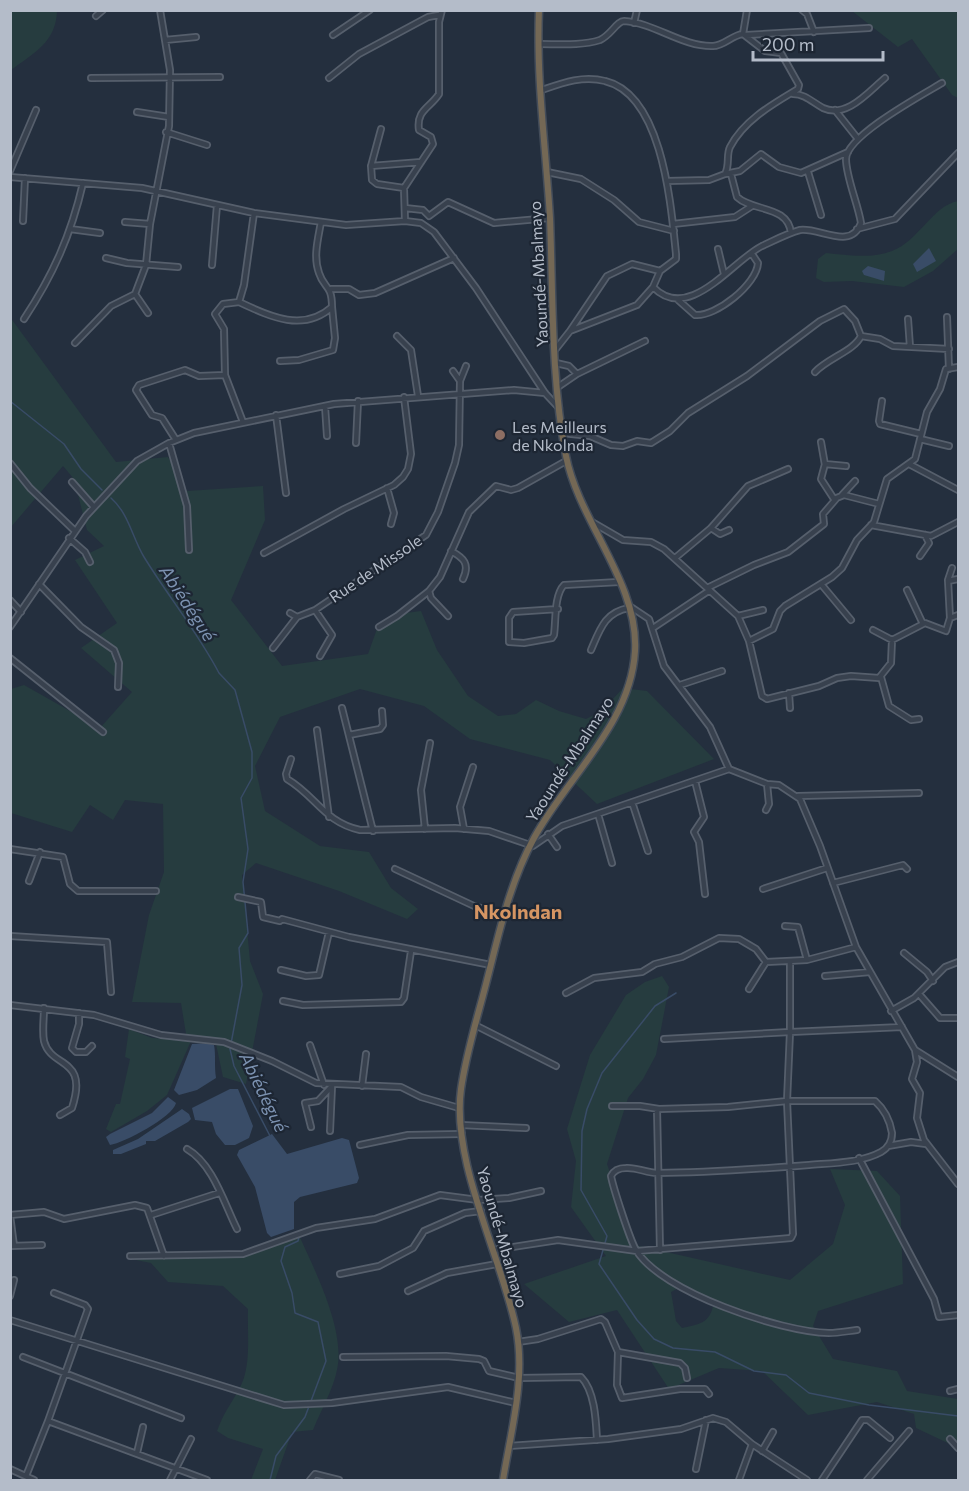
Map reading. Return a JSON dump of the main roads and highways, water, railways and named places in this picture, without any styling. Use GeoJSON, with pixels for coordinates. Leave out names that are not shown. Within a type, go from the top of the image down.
{"type":"FeatureCollection","features":[{"type":"Feature","properties":{"kind":"highway","name":"Yaoundé-Mbalmayo"},"geometry":{"type":"LineString","coordinates":[[503,1480],[519,1378],[518,1342],[462,1134],[459,1108],[464,1074],[503,914],[517,871],[530,846],[625,698],[635,650],[629,607],[573,484],[566,461],[555,350],[539,10]]}},
{"type":"Feature","properties":{"kind":"water"},"geometry":{"type":"Polygon","coordinates":[[[929,248],[936,261],[917,272],[913,264],[929,248]]]}},
{"type":"Feature","properties":{"kind":"water"},"geometry":{"type":"Polygon","coordinates":[[[868,266],[885,271],[884,281],[864,275],[862,271],[868,266]]]}},
{"type":"Feature","properties":{"kind":"water"},"geometry":{"type":"Polygon","coordinates":[[[192,1044],[214,1045],[216,1078],[197,1090],[179,1095],[174,1090],[192,1044]]]}},
{"type":"Feature","properties":{"kind":"water"},"geometry":{"type":"Polygon","coordinates":[[[230,1089],[238,1089],[253,1126],[249,1138],[235,1145],[225,1145],[216,1134],[212,1122],[195,1120],[192,1108],[230,1089]]]}},
{"type":"Feature","properties":{"kind":"water"},"geometry":{"type":"Polygon","coordinates":[[[168,1097],[176,1103],[166,1115],[136,1135],[110,1145],[106,1137],[152,1113],[168,1097]]]}},
{"type":"Feature","properties":{"kind":"water"},"geometry":{"type":"Polygon","coordinates":[[[182,1109],[189,1114],[191,1119],[188,1122],[155,1141],[146,1141],[146,1144],[121,1154],[113,1154],[113,1150],[138,1139],[182,1109]]]}},
{"type":"Feature","properties":{"kind":"water"},"geometry":{"type":"Polygon","coordinates":[[[272,1134],[287,1154],[342,1138],[349,1140],[359,1178],[357,1183],[300,1197],[294,1202],[294,1229],[271,1237],[267,1233],[255,1187],[237,1155],[239,1150],[272,1134]]]}},
{"type":"Feature","properties":{"kind":"waterway","name":"Abiédégué"},"geometry":{"type":"LineString","coordinates":[[10,401],[64,444],[81,469],[102,490]]}},
{"type":"Feature","properties":{"kind":"waterway","name":"Abiédégué"},"geometry":{"type":"LineString","coordinates":[[111,498],[122,511],[153,572],[202,643],[219,673],[235,690],[252,752],[252,778],[241,798],[248,849],[243,882],[248,933],[239,948],[242,985],[230,1049],[234,1066],[270,1136]]}},
{"type":"Feature","properties":{"kind":"waterway"},"geometry":{"type":"LineString","coordinates":[[676,993],[655,1006],[602,1073],[587,1109],[582,1131],[581,1190],[607,1236],[599,1264],[637,1320],[654,1339],[673,1348],[715,1352],[754,1371],[786,1375],[809,1393],[869,1405],[958,1416]]}},
{"type":"Feature","properties":{"kind":"waterway","name":"Abiédégué"},"geometry":{"type":"LineString","coordinates":[[270,1480],[276,1456],[305,1417],[326,1361],[318,1322],[295,1313],[292,1293],[281,1261],[285,1247],[298,1241],[299,1237]]}},
{"type":"Feature","properties":{"kind":"place","name":"Les Meilleurs de Nkolnda"},"geometry":{"type":"Point","coordinates":[500,435]}},
{"type":"Feature","properties":{"kind":"district","name":"Nkolndan"},"geometry":{"type":"Point","coordinates":[518,911]}}]}
